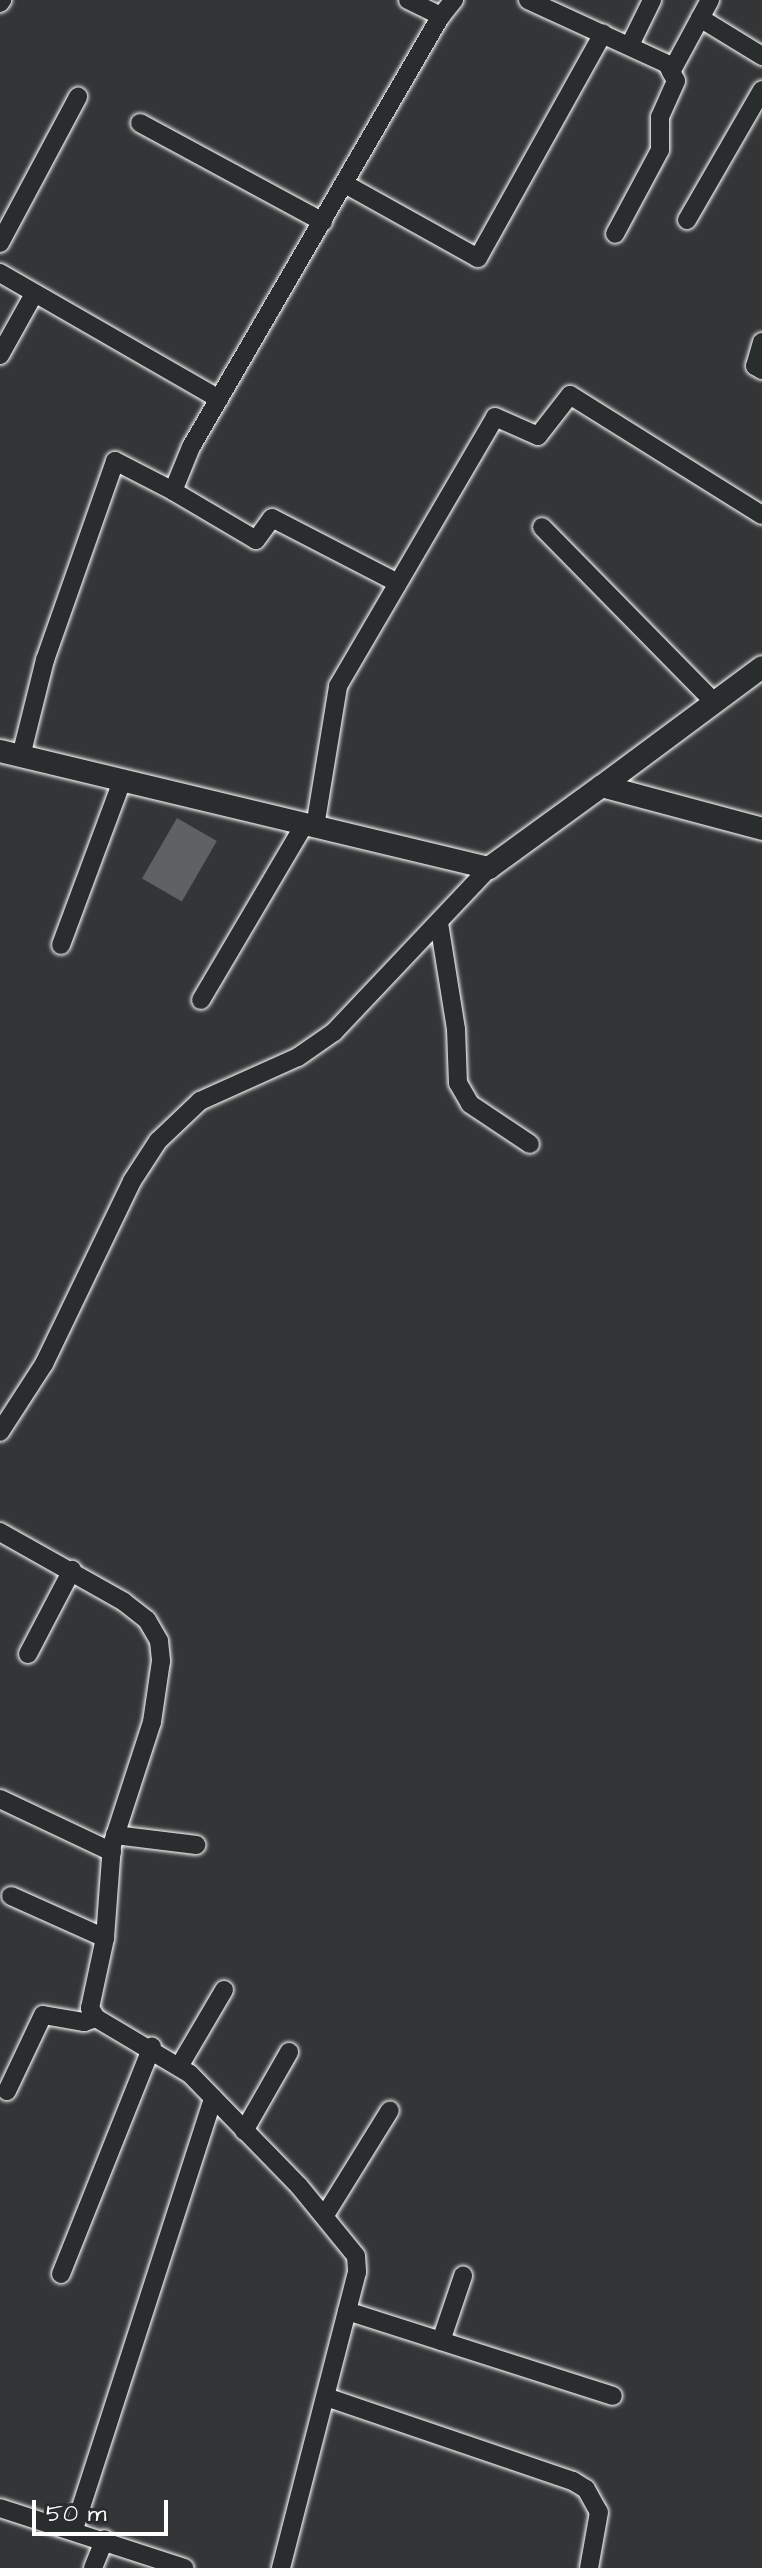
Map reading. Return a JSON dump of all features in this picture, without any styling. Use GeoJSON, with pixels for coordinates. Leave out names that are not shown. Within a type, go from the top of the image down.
{"type":"FeatureCollection","features":[{"type":"Feature","properties":{"kind":"street"},"geometry":{"type":"LineString","coordinates":[[408,0],[441,16]]}},
{"type":"Feature","properties":{"kind":"street"},"geometry":{"type":"LineString","coordinates":[[173,491],[219,399],[441,16],[454,0]]}},
{"type":"Feature","properties":{"kind":"street"},"geometry":{"type":"LineString","coordinates":[[528,0],[557,6],[603,33],[667,64],[676,81],[660,117],[660,150],[615,234]]}},
{"type":"Feature","properties":{"kind":"street"},"geometry":{"type":"LineString","coordinates":[[630,45],[652,0]]}},
{"type":"Feature","properties":{"kind":"street"},"geometry":{"type":"LineString","coordinates":[[671,72],[710,0]]}},
{"type":"Feature","properties":{"kind":"street"},"geometry":{"type":"LineString","coordinates":[[700,18],[762,56]]}},
{"type":"Feature","properties":{"kind":"street"},"geometry":{"type":"LineString","coordinates":[[345,184],[478,258],[603,33]]}},
{"type":"Feature","properties":{"kind":"street"},"geometry":{"type":"LineString","coordinates":[[687,220],[762,90]]}},
{"type":"Feature","properties":{"kind":"street"},"geometry":{"type":"LineString","coordinates":[[0,243],[78,97]]}},
{"type":"Feature","properties":{"kind":"street"},"geometry":{"type":"LineString","coordinates":[[140,123],[323,222]]}},
{"type":"Feature","properties":{"kind":"street"},"geometry":{"type":"LineString","coordinates":[[0,273],[219,399]]}},
{"type":"Feature","properties":{"kind":"street"},"geometry":{"type":"LineString","coordinates":[[0,355],[34,294]]}},
{"type":"Feature","properties":{"kind":"street"},"geometry":{"type":"LineString","coordinates":[[762,342],[755,366],[762,370]]}},
{"type":"Feature","properties":{"kind":"street"},"geometry":{"type":"LineString","coordinates":[[201,1000],[309,826],[338,686],[495,417],[538,436],[570,395],[762,515]]}},
{"type":"Feature","properties":{"kind":"street"},"geometry":{"type":"LineString","coordinates":[[396,582],[272,518],[256,540],[115,461],[10,754],[489,868]]}},
{"type":"Feature","properties":{"kind":"street"},"geometry":{"type":"LineString","coordinates":[[542,527],[712,700]]}},
{"type":"Feature","properties":{"kind":"street"},"geometry":{"type":"LineString","coordinates":[[1,1430],[44,1364],[132,1181],[158,1141],[200,1101],[315,1047],[372,996],[489,868],[602,786],[712,700],[762,667]]}},
{"type":"Feature","properties":{"kind":"street"},"geometry":{"type":"LineString","coordinates":[[61,945],[122,781]]}},
{"type":"Feature","properties":{"kind":"street"},"geometry":{"type":"LineString","coordinates":[[602,786],[762,829]]}},
{"type":"Feature","properties":{"kind":"street"},"geometry":{"type":"LineString","coordinates":[[439,923],[453,1005],[458,1083],[470,1104],[530,1144]]}},
{"type":"Feature","properties":{"kind":"street"},"geometry":{"type":"LineString","coordinates":[[0,1532],[72,1570],[147,1620],[159,1641],[161,1661],[152,1722],[113,1843],[105,1938],[90,1998],[96,2018]]}},
{"type":"Feature","properties":{"kind":"street"},"geometry":{"type":"LineString","coordinates":[[28,1654],[72,1570]]}},
{"type":"Feature","properties":{"kind":"street"},"geometry":{"type":"LineString","coordinates":[[0,1799],[113,1843],[196,1845]]}},
{"type":"Feature","properties":{"kind":"street"},"geometry":{"type":"LineString","coordinates":[[11,1896],[105,1938]]}},
{"type":"Feature","properties":{"kind":"street"},"geometry":{"type":"LineString","coordinates":[[180,2065],[224,1990]]}},
{"type":"Feature","properties":{"kind":"street"},"geometry":{"type":"LineString","coordinates":[[7,2091],[43,2015],[84,2022],[96,2018],[180,2065],[325,2215],[356,2256],[347,2311],[281,2568]]}},
{"type":"Feature","properties":{"kind":"street"},"geometry":{"type":"LineString","coordinates":[[61,2274],[152,2047]]}},
{"type":"Feature","properties":{"kind":"street"},"geometry":{"type":"LineString","coordinates":[[244,2131],[289,2052]]}},
{"type":"Feature","properties":{"kind":"street"},"geometry":{"type":"LineString","coordinates":[[74,2529],[213,2098]]}},
{"type":"Feature","properties":{"kind":"street"},"geometry":{"type":"LineString","coordinates":[[325,2215],[390,2110]]}},
{"type":"Feature","properties":{"kind":"street"},"geometry":{"type":"LineString","coordinates":[[441,2341],[463,2276]]}},
{"type":"Feature","properties":{"kind":"street"},"geometry":{"type":"LineString","coordinates":[[347,2311],[613,2396]]}},
{"type":"Feature","properties":{"kind":"street"},"geometry":{"type":"LineString","coordinates":[[326,2397],[541,2468],[586,2489],[599,2512],[589,2568]]}},
{"type":"Feature","properties":{"kind":"street"},"geometry":{"type":"LineString","coordinates":[[0,2508],[105,2539],[185,2568]]}},
{"type":"Feature","properties":{"kind":"street"},"geometry":{"type":"LineString","coordinates":[[93,2568],[105,2539]]}},
{"type":"Feature","properties":{"kind":"building"},"geometry":{"type":"Polygon","coordinates":[[[177,818],[217,841],[182,902],[142,879],[177,818]]]}}]}
